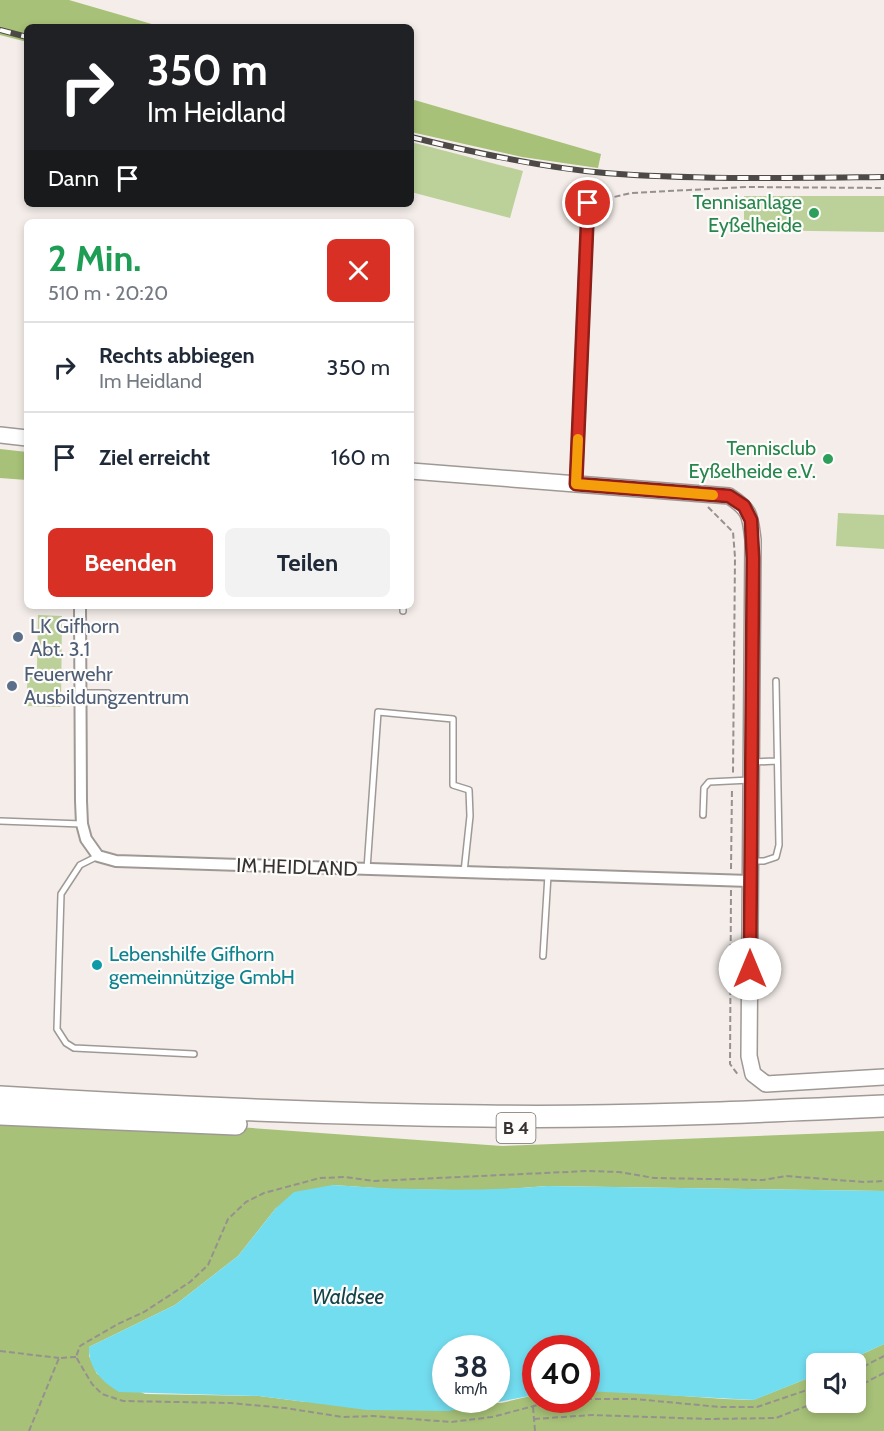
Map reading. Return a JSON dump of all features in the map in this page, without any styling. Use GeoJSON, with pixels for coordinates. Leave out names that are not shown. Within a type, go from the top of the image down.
{"type":"FeatureCollection","features":[{"type":"Feature","properties":{"kind":"highway","name":"B 4"},"geometry":{"type":"LineString","coordinates":[[1,1110],[176,1107],[487,1116],[651,1114],[884,1106]]}},
{"type":"Feature","properties":{"kind":"highway","name":"B 4"},"geometry":{"type":"LineString","coordinates":[[1,1110],[158,1122],[448,1129],[673,1128],[884,1120]]}},
{"type":"Feature","properties":{"kind":"street"},"geometry":{"type":"LineString","coordinates":[[576,484],[588,203]]}},
{"type":"Feature","properties":{"kind":"street"},"geometry":{"type":"LineString","coordinates":[[0,435],[24,438]]}},
{"type":"Feature","properties":{"kind":"street"},"geometry":{"type":"LineString","coordinates":[[414,471],[729,496],[744,506],[751,520],[753,540],[749,1056],[753,1074],[766,1084],[884,1077]]}},
{"type":"Feature","properties":{"kind":"street"},"geometry":{"type":"LineString","coordinates":[[80,609],[82,824],[86,839],[98,856]]}},
{"type":"Feature","properties":{"kind":"street","name":"IM HEIDLAND"},"geometry":{"type":"LineString","coordinates":[[98,856],[116,861],[750,881]]}},
{"type":"Feature","properties":{"kind":"lane"},"geometry":{"type":"LineString","coordinates":[[751,861],[764,861],[776,857],[779,845],[776,681]]}},
{"type":"Feature","properties":{"kind":"lane"},"geometry":{"type":"LineString","coordinates":[[80,693],[108,693]]}},
{"type":"Feature","properties":{"kind":"lane"},"geometry":{"type":"LineString","coordinates":[[367,869],[378,712],[453,719],[453,785],[469,790],[470,816],[464,872]]}},
{"type":"Feature","properties":{"kind":"lane"},"geometry":{"type":"LineString","coordinates":[[751,762],[777,761]]}},
{"type":"Feature","properties":{"kind":"lane"},"geometry":{"type":"LineString","coordinates":[[704,815],[706,784],[715,781],[751,780]]}},
{"type":"Feature","properties":{"kind":"lane"},"geometry":{"type":"LineString","coordinates":[[0,821],[82,824]]}},
{"type":"Feature","properties":{"kind":"lane"},"geometry":{"type":"LineString","coordinates":[[98,856],[80,865],[61,894],[57,1029],[66,1043],[74,1048],[194,1054]]}},
{"type":"Feature","properties":{"kind":"lane"},"geometry":{"type":"LineString","coordinates":[[543,956],[548,875]]}},
{"type":"Feature","properties":{"kind":"path"},"geometry":{"type":"LineString","coordinates":[[588,203],[631,193],[747,187],[884,188]]}},
{"type":"Feature","properties":{"kind":"path"},"geometry":{"type":"LineString","coordinates":[[702,502],[733,532],[735,557],[730,1064],[741,1079]]}},
{"type":"Feature","properties":{"kind":"path"},"geometry":{"type":"LineString","coordinates":[[76,1357],[80,1346],[144,1312],[190,1282],[208,1265],[228,1219],[246,1202],[264,1193],[320,1178],[345,1177],[375,1181],[587,1171],[619,1172],[654,1178],[763,1180],[786,1176],[864,1182],[884,1181]]}},
{"type":"Feature","properties":{"kind":"path"},"geometry":{"type":"LineString","coordinates":[[0,1351],[59,1358],[76,1357]]}},
{"type":"Feature","properties":{"kind":"path"},"geometry":{"type":"LineString","coordinates":[[866,1365],[884,1356]]}},
{"type":"Feature","properties":{"kind":"path"},"geometry":{"type":"LineString","coordinates":[[76,1357],[92,1384],[102,1394],[123,1401],[230,1403],[285,1408],[343,1417],[373,1416],[451,1422],[492,1417],[522,1410]]}},
{"type":"Feature","properties":{"kind":"path"},"geometry":{"type":"LineString","coordinates":[[29,1431],[59,1358]]}},
{"type":"Feature","properties":{"kind":"path"},"geometry":{"type":"LineString","coordinates":[[866,1382],[884,1373]]}},
{"type":"Feature","properties":{"kind":"path"},"geometry":{"type":"LineString","coordinates":[[600,1399],[635,1399],[720,1407],[757,1407],[806,1390]]}},
{"type":"Feature","properties":{"kind":"path"},"geometry":{"type":"LineString","coordinates":[[534,1419],[592,1415],[708,1419],[776,1418],[806,1406]]}},
{"type":"Feature","properties":{"kind":"path"},"geometry":{"type":"LineString","coordinates":[[533,1413],[535,1431]]}},
{"type":"Feature","properties":{"kind":"green space"},"geometry":{"type":"Polygon","coordinates":[[[0,0],[69,0],[152,24],[24,24],[24,41],[0,35],[0,0]]]}},
{"type":"Feature","properties":{"kind":"green space"},"geometry":{"type":"Polygon","coordinates":[[[414,100],[601,154],[598,168],[522,157],[414,133],[414,100]]]}},
{"type":"Feature","properties":{"kind":"green space"},"geometry":{"type":"Polygon","coordinates":[[[414,143],[523,171],[510,218],[414,193],[414,143]]]}},
{"type":"Feature","properties":{"kind":"green space","name":"Tennisanlage Eyßelheide"},"geometry":{"type":"Polygon","coordinates":[[[744,196],[884,196],[884,232],[744,230],[744,196]]]}},
{"type":"Feature","properties":{"kind":"green space"},"geometry":{"type":"Polygon","coordinates":[[[0,449],[24,452],[24,480],[0,478],[0,449]]]}},
{"type":"Feature","properties":{"kind":"green space"},"geometry":{"type":"Polygon","coordinates":[[[838,513],[884,515],[884,549],[836,546],[838,513]]]}},
{"type":"Feature","properties":{"kind":"green space"},"geometry":{"type":"Polygon","coordinates":[[[38,615],[62,616],[61,707],[26,706],[28,670],[37,669],[38,615]]]}},
{"type":"Feature","properties":{"kind":"green space"},"geometry":{"type":"Polygon","coordinates":[[[0,1110],[502,1146],[884,1131],[884,1191],[547,1186],[496,1190],[450,1190],[333,1185],[276,1208],[238,1256],[175,1305],[89,1347],[89,1356],[97,1374],[145,1394],[259,1396],[306,1402],[432,1403],[432,1413],[510,1413],[510,1401],[522,1398],[522,1413],[600,1413],[600,1390],[753,1400],[806,1379],[806,1413],[866,1413],[865,1353],[884,1344],[884,1431],[0,1431],[0,1110]]]}},
{"type":"Feature","properties":{"kind":"water","name":"Waldsee"},"geometry":{"type":"Polygon","coordinates":[[[333,1185],[440,1190],[547,1186],[884,1191],[884,1344],[865,1353],[806,1353],[806,1379],[754,1400],[600,1392],[600,1335],[522,1335],[522,1397],[510,1400],[510,1335],[432,1335],[432,1411],[367,1410],[259,1396],[119,1392],[97,1374],[89,1355],[89,1347],[175,1305],[238,1256],[276,1208],[294,1192],[333,1185]]]}},
{"type":"Feature","properties":{"kind":"railway"},"geometry":{"type":"LineString","coordinates":[[0,30],[24,36]]}},
{"type":"Feature","properties":{"kind":"railway"},"geometry":{"type":"LineString","coordinates":[[414,138],[507,159],[605,173],[709,178],[884,177]]}},
{"type":"Feature","properties":{"kind":"slow traffic"},"geometry":{"type":"LineString","coordinates":[[578,439],[576,484],[713,495]]}},
{"type":"Feature","properties":{"kind":"place","name":"Tennisanlage Eyßelheide"},"geometry":{"type":"Point","coordinates":[814,213]}},
{"type":"Feature","properties":{"kind":"place","name":"Tennisclub Eyßelheide e.V."},"geometry":{"type":"Point","coordinates":[828,459]}},
{"type":"Feature","properties":{"kind":"place","name":"LK Gifhorn Abt. 3.1"},"geometry":{"type":"Point","coordinates":[18,637]}},
{"type":"Feature","properties":{"kind":"place","name":"Feuerwehr Ausbildungzentrum"},"geometry":{"type":"Point","coordinates":[12,686]}},
{"type":"Feature","properties":{"kind":"place","name":"Lebenshilfe Gifhorn gemeinnützige GmbH"},"geometry":{"type":"Point","coordinates":[97,965]}},
{"type":"Feature","properties":{"kind":"route"},"geometry":{"type":"LineString","coordinates":[[588,203],[576,484],[729,496],[744,506],[751,520],[753,558],[750,969]]}}]}
